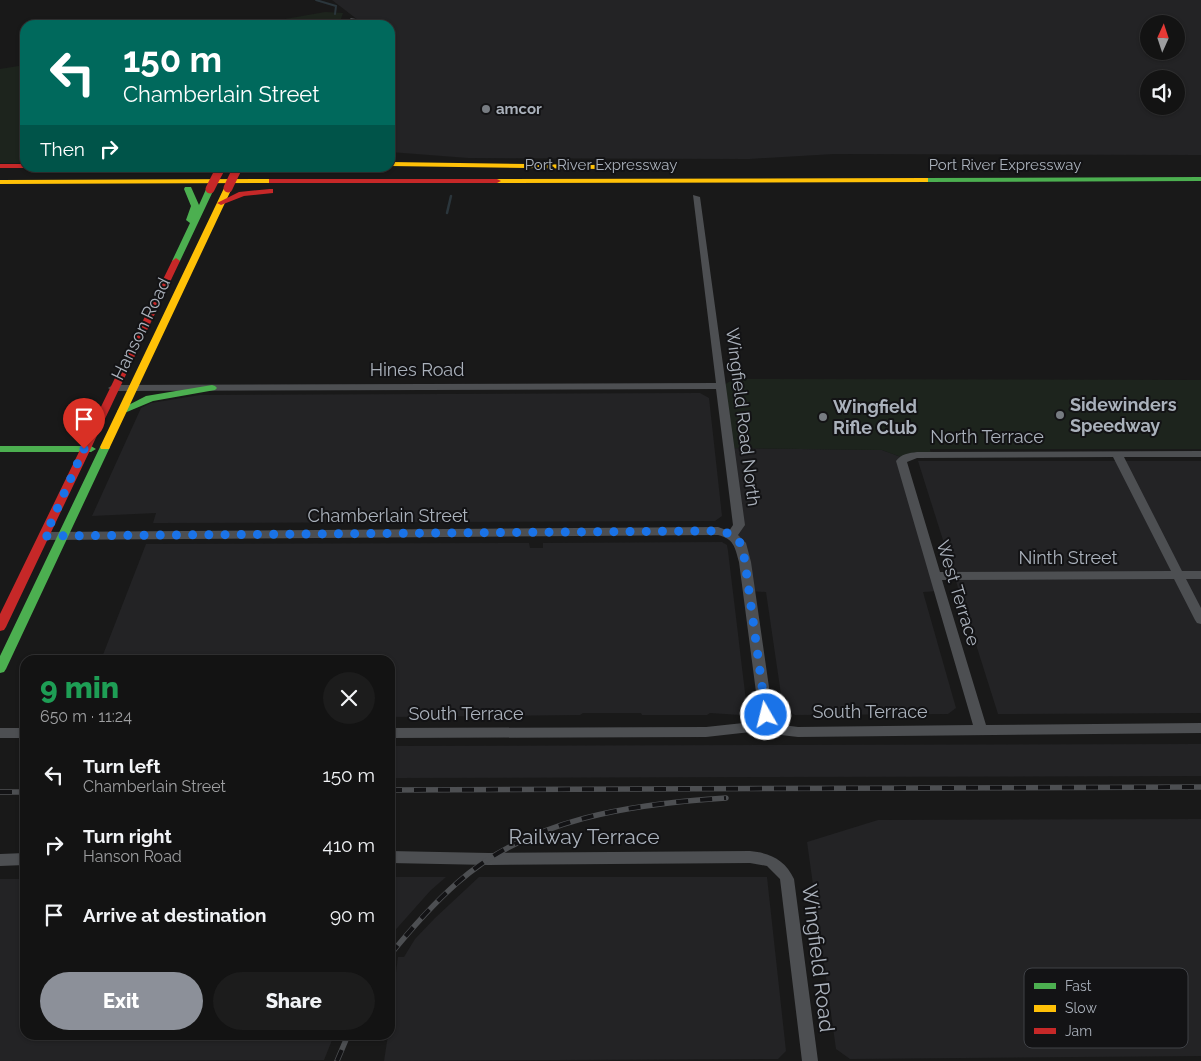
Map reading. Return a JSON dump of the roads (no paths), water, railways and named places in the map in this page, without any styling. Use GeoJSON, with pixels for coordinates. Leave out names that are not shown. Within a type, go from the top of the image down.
{"type":"FeatureCollection","features":[{"type":"Feature","properties":{"kind":"main road"},"geometry":{"type":"LineString","coordinates":[[395,164],[615,168]]}},
{"type":"Feature","properties":{"kind":"main road"},"geometry":{"type":"LineString","coordinates":[[0,166],[20,166]]}},
{"type":"Feature","properties":{"kind":"main road"},"geometry":{"type":"LineString","coordinates":[[653,169],[832,177]]}},
{"type":"Feature","properties":{"kind":"main road","name":"Hanson Road"},"geometry":{"type":"LineString","coordinates":[[0,628],[45,536],[113,388],[219,172]]}},
{"type":"Feature","properties":{"kind":"main road","name":"Hanson Road"},"geometry":{"type":"LineString","coordinates":[[0,669],[236,172]]}},
{"type":"Feature","properties":{"kind":"main road","name":"Port River Expressway"},"geometry":{"type":"LineString","coordinates":[[0,182],[832,177],[1201,172]]}},
{"type":"Feature","properties":{"kind":"main road","name":"Port River Expressway"},"geometry":{"type":"LineString","coordinates":[[0,176],[1201,179]]}},
{"type":"Feature","properties":{"kind":"main road"},"geometry":{"type":"LineString","coordinates":[[0,187],[188,189],[569,188],[832,177]]}},
{"type":"Feature","properties":{"kind":"main road"},"geometry":{"type":"LineString","coordinates":[[221,202],[242,194],[299,188]]}},
{"type":"Feature","properties":{"kind":"main road"},"geometry":{"type":"LineString","coordinates":[[188,189],[195,206],[190,220],[195,222]]}},
{"type":"Feature","properties":{"kind":"main road"},"geometry":{"type":"LineString","coordinates":[[122,411],[150,398],[212,388]]}},
{"type":"Feature","properties":{"kind":"main road"},"geometry":{"type":"LineString","coordinates":[[0,449],[103,449]]}},
{"type":"Feature","properties":{"kind":"street","name":"Wingfield Road North"},"geometry":{"type":"LineString","coordinates":[[696,196],[740,525],[732,535]]}},
{"type":"Feature","properties":{"kind":"street","name":"Hines Road"},"geometry":{"type":"LineString","coordinates":[[113,388],[722,386]]}},
{"type":"Feature","properties":{"kind":"street"},"geometry":{"type":"LineString","coordinates":[[1117,454],[1201,620]]}},
{"type":"Feature","properties":{"kind":"street","name":"North Terrace"},"geometry":{"type":"LineString","coordinates":[[902,466],[901,461],[904,458],[917,455],[1201,454]]}},
{"type":"Feature","properties":{"kind":"street","name":"West Terrace"},"geometry":{"type":"LineString","coordinates":[[902,466],[981,730]]}},
{"type":"Feature","properties":{"kind":"street","name":"Chamberlain Street"},"geometry":{"type":"LineString","coordinates":[[45,536],[700,531],[718,531],[732,535]]}},
{"type":"Feature","properties":{"kind":"street"},"geometry":{"type":"LineString","coordinates":[[732,535],[740,543],[745,562],[766,715],[770,725]]}},
{"type":"Feature","properties":{"kind":"street","name":"Ninth Street"},"geometry":{"type":"LineString","coordinates":[[934,576],[1201,575]]}},
{"type":"Feature","properties":{"kind":"street","name":"South Terrace"},"geometry":{"type":"LineString","coordinates":[[395,733],[706,732],[770,725],[781,730],[798,732],[1201,728]]}},
{"type":"Feature","properties":{"kind":"street"},"geometry":{"type":"LineString","coordinates":[[0,733],[20,733]]}},
{"type":"Feature","properties":{"kind":"street","name":"Railway Terrace"},"geometry":{"type":"LineString","coordinates":[[395,857],[494,859],[750,857],[763,858],[776,863]]}},
{"type":"Feature","properties":{"kind":"street"},"geometry":{"type":"LineString","coordinates":[[0,860],[20,859]]}},
{"type":"Feature","properties":{"kind":"street","name":"Wingfield Road"},"geometry":{"type":"LineString","coordinates":[[776,863],[782,869],[787,879],[810,1061]]}},
{"type":"Feature","properties":{"kind":"waterway"},"geometry":{"type":"LineString","coordinates":[[316,0],[336,6],[335,14]]}},
{"type":"Feature","properties":{"kind":"waterway"},"geometry":{"type":"LineString","coordinates":[[447,213],[451,196]]}},
{"type":"Feature","properties":{"kind":"railway"},"geometry":{"type":"LineString","coordinates":[[395,790],[1201,787]]}},
{"type":"Feature","properties":{"kind":"railway"},"geometry":{"type":"LineString","coordinates":[[0,792],[20,792]]}},
{"type":"Feature","properties":{"kind":"railway"},"geometry":{"type":"LineString","coordinates":[[395,949],[422,918],[457,883],[486,861],[517,843],[549,829],[619,810],[726,798]]}},
{"type":"Feature","properties":{"kind":"railway"},"geometry":{"type":"LineString","coordinates":[[337,1061],[346,1040]]}},
{"type":"Feature","properties":{"kind":"place","name":"amcor"},"geometry":{"type":"Point","coordinates":[486,109]}},
{"type":"Feature","properties":{"kind":"place","name":"Sidewinders Speedway"},"geometry":{"type":"Point","coordinates":[1060,415]}},
{"type":"Feature","properties":{"kind":"place","name":"Wingfield Rifle Club"},"geometry":{"type":"Point","coordinates":[823,417]}}]}
